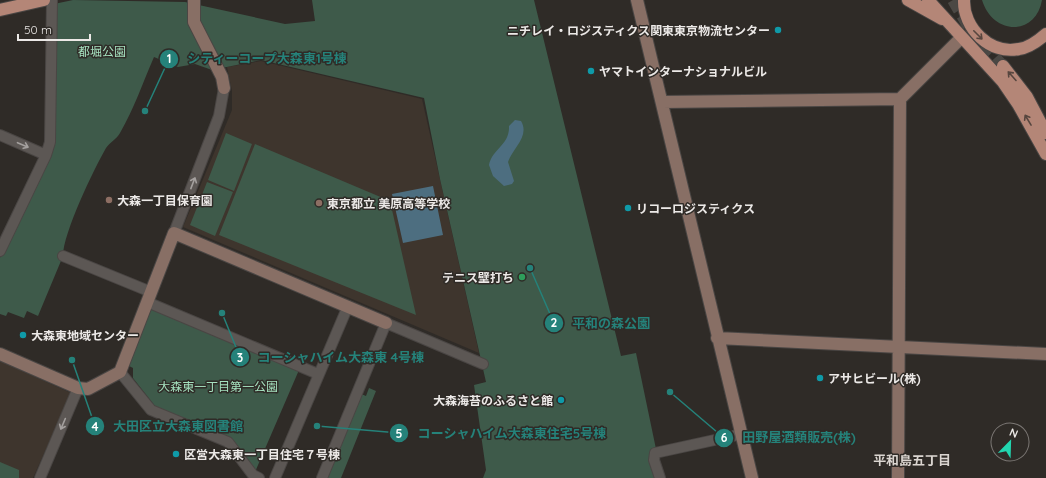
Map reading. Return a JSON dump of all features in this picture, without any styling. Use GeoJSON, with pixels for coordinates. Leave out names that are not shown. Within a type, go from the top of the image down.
{"type":"FeatureCollection","features":[{"type":"Feature","properties":{"kind":"main road"},"geometry":{"type":"LineString","coordinates":[[0,10],[44,0]]}},
{"type":"Feature","properties":{"kind":"main road"},"geometry":{"type":"LineString","coordinates":[[908,0],[946,22]]}},
{"type":"Feature","properties":{"kind":"main road"},"geometry":{"type":"LineString","coordinates":[[928,0],[946,22],[1003,82],[1029,121],[1046,154]]}},
{"type":"Feature","properties":{"kind":"main road"},"geometry":{"type":"LineString","coordinates":[[964,0],[966,16],[973,30],[990,44],[1009,50],[1019,49],[1029,46],[1046,34]]}},
{"type":"Feature","properties":{"kind":"main road"},"geometry":{"type":"LineString","coordinates":[[1003,66],[1027,97],[1046,133]]}},
{"type":"Feature","properties":{"kind":"street"},"geometry":{"type":"LineString","coordinates":[[0,250],[46,155],[50,142],[52,0]]}},
{"type":"Feature","properties":{"kind":"street"},"geometry":{"type":"LineString","coordinates":[[0,354],[78,388],[88,389],[120,372],[219,116],[224,88],[222,78],[194,22],[194,0]]}},
{"type":"Feature","properties":{"kind":"street"},"geometry":{"type":"LineString","coordinates":[[637,0],[717,338],[752,478]]}},
{"type":"Feature","properties":{"kind":"street"},"geometry":{"type":"LineString","coordinates":[[662,102],[900,99],[961,38]]}},
{"type":"Feature","properties":{"kind":"street"},"geometry":{"type":"LineString","coordinates":[[898,478],[900,99]]}},
{"type":"Feature","properties":{"kind":"street"},"geometry":{"type":"LineString","coordinates":[[0,135],[46,155]]}},
{"type":"Feature","properties":{"kind":"street"},"geometry":{"type":"LineString","coordinates":[[174,233],[483,364]]}},
{"type":"Feature","properties":{"kind":"street"},"geometry":{"type":"LineString","coordinates":[[63,256],[318,374]]}},
{"type":"Feature","properties":{"kind":"street"},"geometry":{"type":"LineString","coordinates":[[275,478],[348,306]]}},
{"type":"Feature","properties":{"kind":"street"},"geometry":{"type":"LineString","coordinates":[[322,478],[386,323]]}},
{"type":"Feature","properties":{"kind":"street"},"geometry":{"type":"LineString","coordinates":[[717,338],[1046,354]]}},
{"type":"Feature","properties":{"kind":"street"},"geometry":{"type":"LineString","coordinates":[[120,372],[151,410],[228,442],[253,475],[259,478]]}},
{"type":"Feature","properties":{"kind":"street"},"geometry":{"type":"LineString","coordinates":[[40,478],[78,388]]}},
{"type":"Feature","properties":{"kind":"street"},"geometry":{"type":"LineString","coordinates":[[660,478],[654,460],[655,453],[742,434]]}},
{"type":"Feature","properties":{"kind":"shaded area","name":"東京都立 美原高等学校"},"geometry":{"type":"Polygon","coordinates":[[[261,61],[422,99],[479,353],[183,227],[232,110],[232,91],[227,67],[261,61]]]}},
{"type":"Feature","properties":{"kind":"shaded area"},"geometry":{"type":"Polygon","coordinates":[[[0,361],[71,393],[33,478],[0,478],[0,361]]]}},
{"type":"Feature","properties":{"kind":"green space","name":"都堀公園"},"geometry":{"type":"Polygon","coordinates":[[[73,0],[185,2],[285,24],[315,21],[312,0],[534,0],[621,356],[636,353],[656,449],[651,450],[650,465],[657,478],[483,478],[486,470],[474,385],[486,382],[440,179],[424,98],[261,60],[212,70],[195,64],[178,67],[154,57],[125,124],[119,135],[106,148],[87,185],[73,217],[64,246],[63,256],[38,316],[27,311],[24,318],[8,312],[6,316],[0,314],[0,258],[2,249],[47,155],[54,4],[73,0]]]}},
{"type":"Feature","properties":{"kind":"green space"},"geometry":{"type":"Polygon","coordinates":[[[982,0],[1042,0],[1038,12],[1032,20],[1023,25],[1014,27],[1004,25],[995,20],[987,12],[982,0]]]}},
{"type":"Feature","properties":{"kind":"green space"},"geometry":{"type":"Polygon","coordinates":[[[226,133],[252,144],[234,191],[208,180],[226,133]]]}},
{"type":"Feature","properties":{"kind":"green space"},"geometry":{"type":"Polygon","coordinates":[[[255,144],[390,201],[416,315],[219,235],[255,144]]]}},
{"type":"Feature","properties":{"kind":"green space"},"geometry":{"type":"Polygon","coordinates":[[[207,182],[233,192],[215,236],[190,225],[207,182]]]}},
{"type":"Feature","properties":{"kind":"green space","name":"大森東一丁目第一公園"},"geometry":{"type":"Polygon","coordinates":[[[149,307],[299,370],[255,472],[228,439],[198,429],[155,406],[133,378],[133,368],[127,365],[149,307]]]}},
{"type":"Feature","properties":{"kind":"green space"},"geometry":{"type":"Polygon","coordinates":[[[369,388],[376,391],[341,478],[324,478],[359,393],[366,396],[369,388]]]}},
{"type":"Feature","properties":{"kind":"green space"},"geometry":{"type":"Polygon","coordinates":[[[0,462],[19,470],[19,478],[0,478],[0,462]]]}},
{"type":"Feature","properties":{"kind":"water"},"geometry":{"type":"Polygon","coordinates":[[[515,120],[521,121],[523,132],[520,142],[508,162],[514,181],[512,184],[504,186],[493,176],[489,165],[494,155],[507,138],[509,126],[515,120]]]}},
{"type":"Feature","properties":{"kind":"water"},"geometry":{"type":"Polygon","coordinates":[[[433,186],[443,235],[403,243],[392,194],[433,186]]]}},
{"type":"Feature","properties":{"kind":"tunnel"},"geometry":{"type":"LineString","coordinates":[[953,0],[973,34],[1003,66]]}},
{"type":"Feature","properties":{"kind":"place","name":"ニチレイ・ロジスティクス関東東京物流センター"},"geometry":{"type":"Point","coordinates":[778,30]}},
{"type":"Feature","properties":{"kind":"place","name":"ヤマトインターナショナルビル"},"geometry":{"type":"Point","coordinates":[591,71]}},
{"type":"Feature","properties":{"kind":"place","name":"シティーコープ大森東1号棟"},"geometry":{"type":"Point","coordinates":[145,111]}},
{"type":"Feature","properties":{"kind":"place","name":"大森一丁目保育園"},"geometry":{"type":"Point","coordinates":[109,200]}},
{"type":"Feature","properties":{"kind":"place","name":"東京都立 美原高等学校"},"geometry":{"type":"Point","coordinates":[319,203]}},
{"type":"Feature","properties":{"kind":"place","name":"リコーロジスティクス"},"geometry":{"type":"Point","coordinates":[628,208]}},
{"type":"Feature","properties":{"kind":"place","name":"平和の森公園"},"geometry":{"type":"Point","coordinates":[530,268]}},
{"type":"Feature","properties":{"kind":"place","name":"テニス壁打ち"},"geometry":{"type":"Point","coordinates":[522,277]}},
{"type":"Feature","properties":{"kind":"place","name":"コーシャハイム大森東 4号棟"},"geometry":{"type":"Point","coordinates":[222,313]}},
{"type":"Feature","properties":{"kind":"place","name":"大森東地域センター"},"geometry":{"type":"Point","coordinates":[23,335]}},
{"type":"Feature","properties":{"kind":"place","name":"大田区立大森東図書館"},"geometry":{"type":"Point","coordinates":[72,360]}},
{"type":"Feature","properties":{"kind":"place","name":"アサヒビール(株)"},"geometry":{"type":"Point","coordinates":[820,378]}},
{"type":"Feature","properties":{"kind":"place","name":"田野屋酒類販売(株)"},"geometry":{"type":"Point","coordinates":[670,392]}},
{"type":"Feature","properties":{"kind":"place","name":"大森海苔のふるさと館"},"geometry":{"type":"Point","coordinates":[561,400]}},
{"type":"Feature","properties":{"kind":"place","name":"コーシャハイム大森東住宅5号棟"},"geometry":{"type":"Point","coordinates":[317,426]}},
{"type":"Feature","properties":{"kind":"place","name":"区営大森東一丁目住宅７号棟"},"geometry":{"type":"Point","coordinates":[176,454]}},
{"type":"Feature","properties":{"kind":"district","name":"平和島五丁目"},"geometry":{"type":"Point","coordinates":[912,460]}}]}
